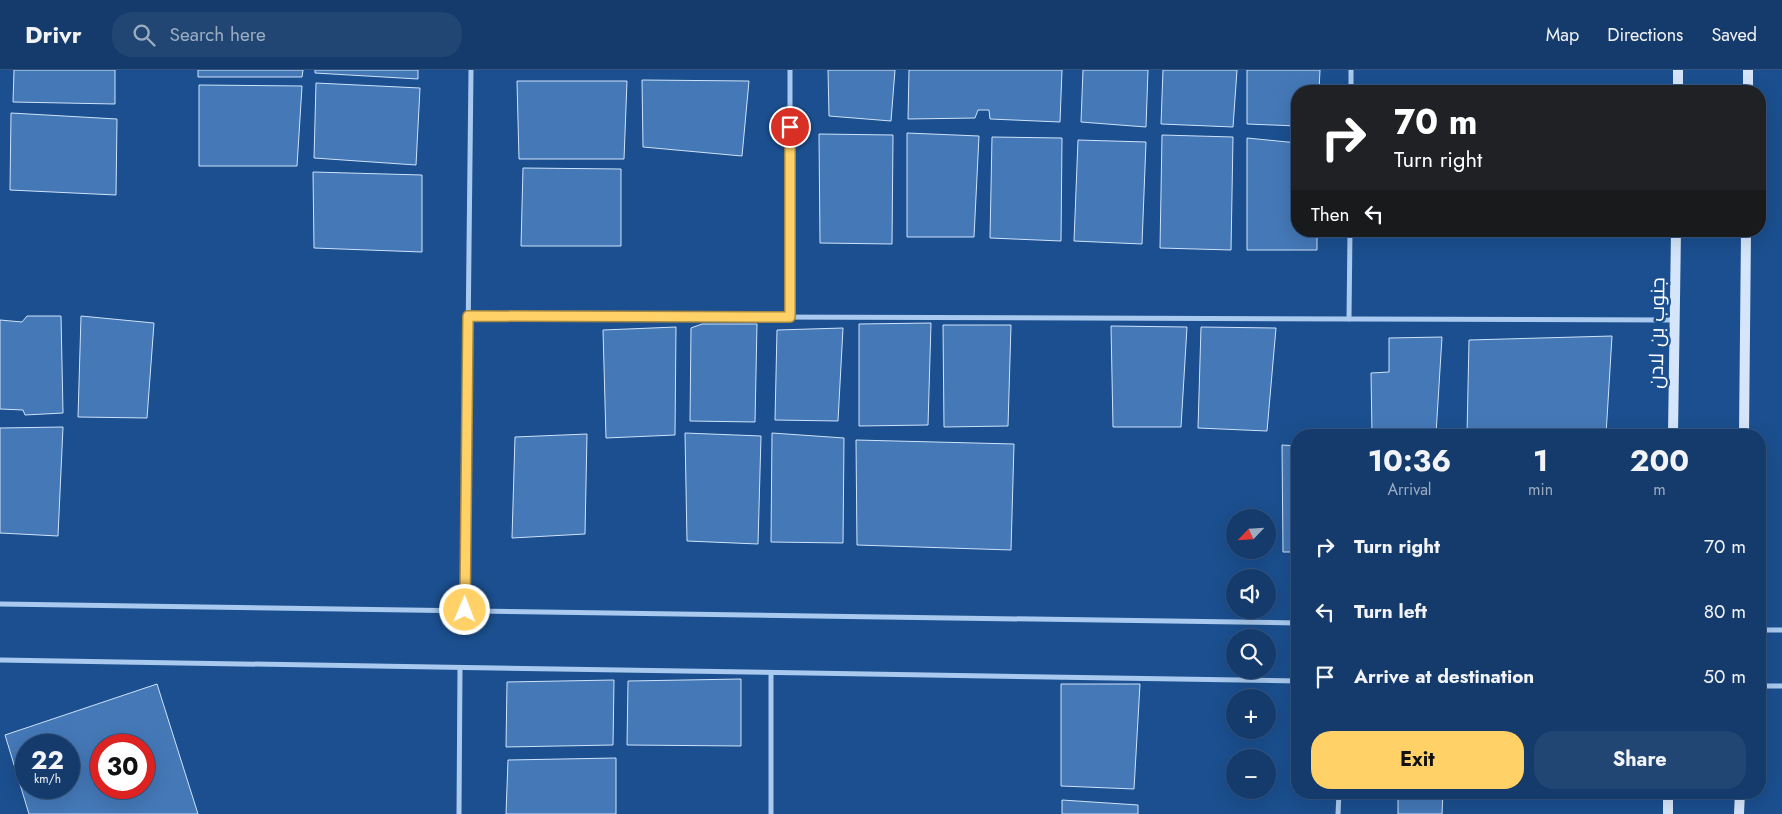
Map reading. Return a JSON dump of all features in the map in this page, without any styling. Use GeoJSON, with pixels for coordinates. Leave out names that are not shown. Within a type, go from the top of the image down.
{"type":"FeatureCollection","features":[{"type":"Feature","properties":{"kind":"street"},"geometry":{"type":"LineString","coordinates":[[465,610],[471,70]]}},
{"type":"Feature","properties":{"kind":"street"},"geometry":{"type":"LineString","coordinates":[[790,70],[790,317]]}},
{"type":"Feature","properties":{"kind":"street"},"geometry":{"type":"LineString","coordinates":[[1351,70],[1351,85]]}},
{"type":"Feature","properties":{"kind":"street"},"geometry":{"type":"LineString","coordinates":[[1678,70],[1678,85]]}},
{"type":"Feature","properties":{"kind":"street"},"geometry":{"type":"LineString","coordinates":[[1748,70],[1748,85]]}},
{"type":"Feature","properties":{"kind":"street"},"geometry":{"type":"LineString","coordinates":[[1349,319],[1350,237]]}},
{"type":"Feature","properties":{"kind":"street","name":"جنوب بن لادن"},"geometry":{"type":"LineString","coordinates":[[1673,429],[1676,237]]}},
{"type":"Feature","properties":{"kind":"street"},"geometry":{"type":"LineString","coordinates":[[1744,429],[1746,237]]}},
{"type":"Feature","properties":{"kind":"street"},"geometry":{"type":"LineString","coordinates":[[468,316],[1675,320]]}},
{"type":"Feature","properties":{"kind":"street"},"geometry":{"type":"LineString","coordinates":[[0,604],[1291,623]]}},
{"type":"Feature","properties":{"kind":"street"},"geometry":{"type":"LineString","coordinates":[[1766,630],[1782,630]]}},
{"type":"Feature","properties":{"kind":"street"},"geometry":{"type":"LineString","coordinates":[[0,660],[1291,681]]}},
{"type":"Feature","properties":{"kind":"street"},"geometry":{"type":"LineString","coordinates":[[459,814],[460,668]]}},
{"type":"Feature","properties":{"kind":"street"},"geometry":{"type":"LineString","coordinates":[[771,673],[771,814]]}},
{"type":"Feature","properties":{"kind":"street"},"geometry":{"type":"LineString","coordinates":[[1766,686],[1782,686]]}},
{"type":"Feature","properties":{"kind":"street"},"geometry":{"type":"LineString","coordinates":[[1338,814],[1339,799]]}},
{"type":"Feature","properties":{"kind":"street"},"geometry":{"type":"LineString","coordinates":[[1668,799],[1668,814]]}},
{"type":"Feature","properties":{"kind":"street"},"geometry":{"type":"LineString","coordinates":[[1739,814],[1740,799]]}},
{"type":"Feature","properties":{"kind":"building"},"geometry":{"type":"Polygon","coordinates":[[[14,70],[115,70],[115,104],[13,102],[14,70]]]}},
{"type":"Feature","properties":{"kind":"building"},"geometry":{"type":"Polygon","coordinates":[[[198,70],[303,70],[302,77],[198,77],[198,70]]]}},
{"type":"Feature","properties":{"kind":"building"},"geometry":{"type":"Polygon","coordinates":[[[315,70],[418,70],[418,79],[315,73],[315,70]]]}},
{"type":"Feature","properties":{"kind":"building"},"geometry":{"type":"Polygon","coordinates":[[[828,70],[895,70],[891,121],[829,116],[828,70]]]}},
{"type":"Feature","properties":{"kind":"building"},"geometry":{"type":"Polygon","coordinates":[[[909,70],[1062,70],[1060,122],[990,119],[989,110],[978,110],[975,118],[908,119],[909,70]]]}},
{"type":"Feature","properties":{"kind":"building"},"geometry":{"type":"Polygon","coordinates":[[[1083,70],[1148,70],[1146,127],[1081,122],[1083,70]]]}},
{"type":"Feature","properties":{"kind":"building"},"geometry":{"type":"Polygon","coordinates":[[[1163,70],[1237,70],[1233,127],[1161,124],[1163,70]]]}},
{"type":"Feature","properties":{"kind":"building"},"geometry":{"type":"Polygon","coordinates":[[[1247,70],[1320,70],[1319,85],[1291,85],[1291,126],[1247,124],[1247,70]]]}},
{"type":"Feature","properties":{"kind":"building"},"geometry":{"type":"Polygon","coordinates":[[[642,80],[749,81],[742,156],[643,147],[642,80]]]}},
{"type":"Feature","properties":{"kind":"building"},"geometry":{"type":"Polygon","coordinates":[[[517,81],[627,81],[624,159],[519,159],[517,81]]]}},
{"type":"Feature","properties":{"kind":"building"},"geometry":{"type":"Polygon","coordinates":[[[316,83],[420,88],[416,165],[314,158],[316,83]]]}},
{"type":"Feature","properties":{"kind":"building"},"geometry":{"type":"Polygon","coordinates":[[[199,85],[302,86],[297,166],[199,166],[199,85]]]}},
{"type":"Feature","properties":{"kind":"building"},"geometry":{"type":"Polygon","coordinates":[[[11,113],[117,119],[116,195],[10,190],[11,113]]]}},
{"type":"Feature","properties":{"kind":"building"},"geometry":{"type":"Polygon","coordinates":[[[907,133],[979,136],[974,237],[907,237],[907,133]]]}},
{"type":"Feature","properties":{"kind":"building"},"geometry":{"type":"Polygon","coordinates":[[[819,134],[893,135],[892,244],[820,243],[819,134]]]}},
{"type":"Feature","properties":{"kind":"building"},"geometry":{"type":"Polygon","coordinates":[[[1162,135],[1233,137],[1231,250],[1160,248],[1162,135]]]}},
{"type":"Feature","properties":{"kind":"building"},"geometry":{"type":"Polygon","coordinates":[[[992,137],[1062,138],[1061,241],[990,238],[992,137]]]}},
{"type":"Feature","properties":{"kind":"building"},"geometry":{"type":"Polygon","coordinates":[[[1247,138],[1291,142],[1291,237],[1317,237],[1317,250],[1247,250],[1247,138]]]}},
{"type":"Feature","properties":{"kind":"building"},"geometry":{"type":"Polygon","coordinates":[[[1078,140],[1146,142],[1142,244],[1074,241],[1078,140]]]}},
{"type":"Feature","properties":{"kind":"building"},"geometry":{"type":"Polygon","coordinates":[[[523,168],[621,169],[621,246],[521,246],[523,168]]]}},
{"type":"Feature","properties":{"kind":"building"},"geometry":{"type":"Polygon","coordinates":[[[313,172],[422,175],[422,252],[314,248],[313,172]]]}},
{"type":"Feature","properties":{"kind":"building"},"geometry":{"type":"Polygon","coordinates":[[[27,316],[61,316],[63,413],[25,415],[23,410],[0,409],[0,320],[22,322],[27,316]]]}},
{"type":"Feature","properties":{"kind":"building"},"geometry":{"type":"Polygon","coordinates":[[[81,316],[154,323],[147,418],[78,417],[81,316]]]}},
{"type":"Feature","properties":{"kind":"building"},"geometry":{"type":"Polygon","coordinates":[[[931,323],[928,425],[859,426],[859,324],[931,323]]]}},
{"type":"Feature","properties":{"kind":"building"},"geometry":{"type":"Polygon","coordinates":[[[702,324],[757,324],[755,422],[690,421],[691,328],[702,324]]]}},
{"type":"Feature","properties":{"kind":"building"},"geometry":{"type":"Polygon","coordinates":[[[943,325],[1011,325],[1008,426],[944,427],[943,325]]]}},
{"type":"Feature","properties":{"kind":"building"},"geometry":{"type":"Polygon","coordinates":[[[1111,326],[1187,327],[1181,427],[1113,427],[1111,326]]]}},
{"type":"Feature","properties":{"kind":"building"},"geometry":{"type":"Polygon","coordinates":[[[676,327],[675,435],[606,438],[603,330],[676,327]]]}},
{"type":"Feature","properties":{"kind":"building"},"geometry":{"type":"Polygon","coordinates":[[[1201,327],[1276,328],[1267,431],[1198,428],[1201,327]]]}},
{"type":"Feature","properties":{"kind":"building"},"geometry":{"type":"Polygon","coordinates":[[[843,328],[838,421],[775,420],[777,330],[843,328]]]}},
{"type":"Feature","properties":{"kind":"building"},"geometry":{"type":"Polygon","coordinates":[[[1612,336],[1606,429],[1467,429],[1469,340],[1612,336]]]}},
{"type":"Feature","properties":{"kind":"building"},"geometry":{"type":"Polygon","coordinates":[[[1442,337],[1436,429],[1372,429],[1371,373],[1389,372],[1389,338],[1442,337]]]}},
{"type":"Feature","properties":{"kind":"building"},"geometry":{"type":"Polygon","coordinates":[[[63,427],[58,536],[0,533],[0,428],[63,427]]]}},
{"type":"Feature","properties":{"kind":"building"},"geometry":{"type":"Polygon","coordinates":[[[685,433],[761,436],[758,544],[687,541],[685,433]]]}},
{"type":"Feature","properties":{"kind":"building"},"geometry":{"type":"Polygon","coordinates":[[[772,433],[844,438],[843,543],[771,542],[772,433]]]}},
{"type":"Feature","properties":{"kind":"building"},"geometry":{"type":"Polygon","coordinates":[[[587,434],[585,534],[512,538],[515,437],[587,434]]]}},
{"type":"Feature","properties":{"kind":"building"},"geometry":{"type":"Polygon","coordinates":[[[856,440],[1014,444],[1011,550],[857,545],[856,440]]]}},
{"type":"Feature","properties":{"kind":"building"},"geometry":{"type":"Polygon","coordinates":[[[1282,445],[1291,446],[1291,552],[1283,552],[1282,445]]]}},
{"type":"Feature","properties":{"kind":"building"},"geometry":{"type":"Polygon","coordinates":[[[741,679],[741,746],[627,745],[628,681],[741,679]]]}},
{"type":"Feature","properties":{"kind":"building"},"geometry":{"type":"Polygon","coordinates":[[[614,680],[613,745],[506,747],[507,682],[614,680]]]}},
{"type":"Feature","properties":{"kind":"building"},"geometry":{"type":"Polygon","coordinates":[[[157,684],[198,814],[29,814],[24,799],[80,799],[80,734],[15,734],[15,768],[5,735],[157,684]]]}},
{"type":"Feature","properties":{"kind":"building"},"geometry":{"type":"Polygon","coordinates":[[[1061,684],[1140,684],[1134,789],[1061,786],[1061,684]]]}},
{"type":"Feature","properties":{"kind":"building"},"geometry":{"type":"Polygon","coordinates":[[[616,758],[616,814],[506,814],[508,760],[616,758]]]}},
{"type":"Feature","properties":{"kind":"building"},"geometry":{"type":"Polygon","coordinates":[[[1398,799],[1443,799],[1442,814],[1398,814],[1398,799]]]}},
{"type":"Feature","properties":{"kind":"building"},"geometry":{"type":"Polygon","coordinates":[[[1062,800],[1138,805],[1138,814],[1062,814],[1062,800]]]}},
{"type":"Feature","properties":{"kind":"route"},"geometry":{"type":"LineString","coordinates":[[465,610],[468,316],[790,317],[790,127]]}}]}
